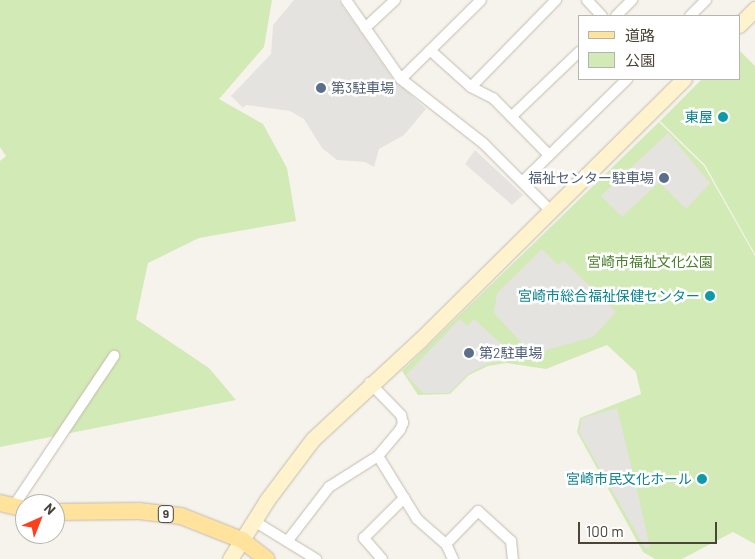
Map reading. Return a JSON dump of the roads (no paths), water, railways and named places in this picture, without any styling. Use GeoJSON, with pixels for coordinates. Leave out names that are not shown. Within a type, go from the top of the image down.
{"type":"FeatureCollection","features":[{"type":"Feature","properties":{"kind":"main road","name":"9"},"geometry":{"type":"LineString","coordinates":[[65,512],[139,511],[181,516],[242,540],[266,559]]}},
{"type":"Feature","properties":{"kind":"street"},"geometry":{"type":"LineString","coordinates":[[346,0],[401,79],[483,143],[550,210]]}},
{"type":"Feature","properties":{"kind":"street"},"geometry":{"type":"LineString","coordinates":[[365,28],[394,0]]}},
{"type":"Feature","properties":{"kind":"street"},"geometry":{"type":"LineString","coordinates":[[401,79],[481,0]]}},
{"type":"Feature","properties":{"kind":"street"},"geometry":{"type":"LineString","coordinates":[[471,87],[556,0]]}},
{"type":"Feature","properties":{"kind":"street"},"geometry":{"type":"LineString","coordinates":[[587,0],[601,15]]}},
{"type":"Feature","properties":{"kind":"street"},"geometry":{"type":"LineString","coordinates":[[617,15],[632,0]]}},
{"type":"Feature","properties":{"kind":"street"},"geometry":{"type":"LineString","coordinates":[[691,15],[706,0]]}},
{"type":"Feature","properties":{"kind":"street"},"geometry":{"type":"LineString","coordinates":[[740,24],[755,9]]}},
{"type":"Feature","properties":{"kind":"street"},"geometry":{"type":"LineString","coordinates":[[430,51],[471,87],[493,98],[548,154]]}},
{"type":"Feature","properties":{"kind":"street"},"geometry":{"type":"LineString","coordinates":[[512,116],[578,53]]}},
{"type":"Feature","properties":{"kind":"street"},"geometry":{"type":"LineString","coordinates":[[523,181],[548,154],[626,80]]}},
{"type":"Feature","properties":{"kind":"street"},"geometry":{"type":"LineString","coordinates":[[230,559],[254,520],[313,439],[370,383],[421,339],[683,80]]}},
{"type":"Feature","properties":{"kind":"street"},"geometry":{"type":"LineString","coordinates":[[13,506],[114,356]]}},
{"type":"Feature","properties":{"kind":"street"},"geometry":{"type":"LineString","coordinates":[[289,539],[329,488],[378,456],[403,423],[401,415],[370,383]]}},
{"type":"Feature","properties":{"kind":"street"},"geometry":{"type":"LineString","coordinates":[[378,456],[417,519],[446,544],[453,559]]}},
{"type":"Feature","properties":{"kind":"street"},"geometry":{"type":"LineString","coordinates":[[382,559],[364,538],[404,498]]}},
{"type":"Feature","properties":{"kind":"street"},"geometry":{"type":"LineString","coordinates":[[446,544],[478,511],[511,542],[513,559]]}},
{"type":"Feature","properties":{"kind":"street"},"geometry":{"type":"LineString","coordinates":[[254,520],[289,539],[316,559]]}},
{"type":"Feature","properties":{"kind":"place","name":"第3駐車場"},"geometry":{"type":"Point","coordinates":[321,88]}},
{"type":"Feature","properties":{"kind":"place","name":"東屋"},"geometry":{"type":"Point","coordinates":[723,117]}},
{"type":"Feature","properties":{"kind":"place","name":"福祉センター駐車場"},"geometry":{"type":"Point","coordinates":[664,178]}},
{"type":"Feature","properties":{"kind":"place","name":"宮崎市総合福祉保健センター"},"geometry":{"type":"Point","coordinates":[710,296]}},
{"type":"Feature","properties":{"kind":"place","name":"第2駐車場"},"geometry":{"type":"Point","coordinates":[469,353]}},
{"type":"Feature","properties":{"kind":"place","name":"宮崎市民文化ホール"},"geometry":{"type":"Point","coordinates":[702,479]}},
{"type":"Feature","properties":{"kind":"park label","name":"宮崎市福祉文化公園"},"geometry":{"type":"Point","coordinates":[650,262]}}]}
